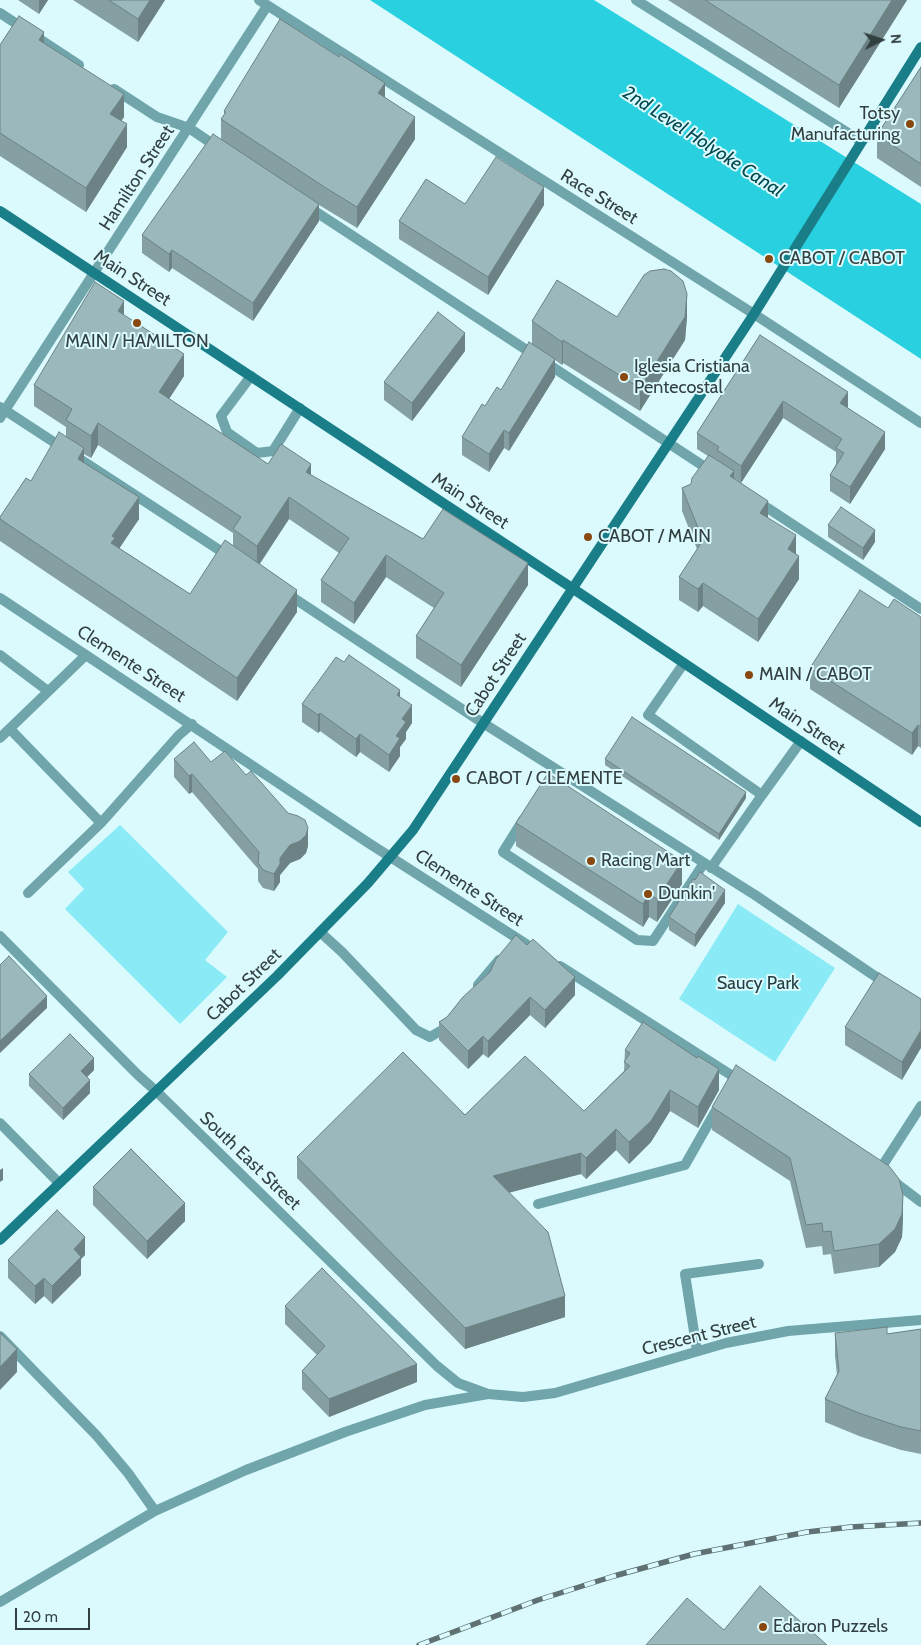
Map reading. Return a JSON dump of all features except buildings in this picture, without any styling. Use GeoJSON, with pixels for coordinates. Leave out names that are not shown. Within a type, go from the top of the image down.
{"type":"FeatureCollection","features":[{"type":"Feature","properties":{"kind":"main road","name":"Cabot Street"},"geometry":{"type":"LineString","coordinates":[[0,1240],[277,976],[368,883],[413,830],[754,314],[921,47]]}},
{"type":"Feature","properties":{"kind":"main road","name":"Main Street"},"geometry":{"type":"LineString","coordinates":[[0,211],[684,662],[921,822]]}},
{"type":"Feature","properties":{"kind":"street"},"geometry":{"type":"LineString","coordinates":[[636,0],[858,145]]}},
{"type":"Feature","properties":{"kind":"street","name":"Hamilton Street"},"geometry":{"type":"LineString","coordinates":[[2,412],[189,128],[263,3]]}},
{"type":"Feature","properties":{"kind":"street","name":"Race Street"},"geometry":{"type":"LineString","coordinates":[[263,3],[754,314],[921,423]]}},
{"type":"Feature","properties":{"kind":"street"},"geometry":{"type":"LineString","coordinates":[[0,13],[91,74]]}},
{"type":"Feature","properties":{"kind":"street"},"geometry":{"type":"LineString","coordinates":[[107,84],[157,117],[189,128],[227,154]]}},
{"type":"Feature","properties":{"kind":"street"},"geometry":{"type":"LineString","coordinates":[[302,202],[716,474]]}},
{"type":"Feature","properties":{"kind":"street"},"geometry":{"type":"LineString","coordinates":[[251,376],[221,416],[227,432],[257,453],[273,451],[300,408]]}},
{"type":"Feature","properties":{"kind":"street"},"geometry":{"type":"LineString","coordinates":[[2,412],[242,565]]}},
{"type":"Feature","properties":{"kind":"street"},"geometry":{"type":"LineString","coordinates":[[749,496],[921,609]]}},
{"type":"Feature","properties":{"kind":"street"},"geometry":{"type":"LineString","coordinates":[[275,587],[484,723],[552,772],[707,865],[897,991]]}},
{"type":"Feature","properties":{"kind":"street","name":"Clemente Street"},"geometry":{"type":"LineString","coordinates":[[0,598],[390,857],[512,944],[546,957],[729,1086],[750,1088]]}},
{"type":"Feature","properties":{"kind":"street"},"geometry":{"type":"LineString","coordinates":[[0,655],[48,691]]}},
{"type":"Feature","properties":{"kind":"street"},"geometry":{"type":"LineString","coordinates":[[0,738],[86,655]]}},
{"type":"Feature","properties":{"kind":"street"},"geometry":{"type":"LineString","coordinates":[[684,662],[648,715],[762,795]]}},
{"type":"Feature","properties":{"kind":"street"},"geometry":{"type":"LineString","coordinates":[[28,893],[101,823],[179,735],[192,724]]}},
{"type":"Feature","properties":{"kind":"street"},"geometry":{"type":"LineString","coordinates":[[10,729],[101,823]]}},
{"type":"Feature","properties":{"kind":"street"},"geometry":{"type":"LineString","coordinates":[[529,810],[503,852],[637,940],[653,941],[707,865],[762,795],[801,741]]}},
{"type":"Feature","properties":{"kind":"street"},"geometry":{"type":"LineString","coordinates":[[320,932],[416,1030],[430,1037],[442,1030],[454,1016]]}},
{"type":"Feature","properties":{"kind":"street","name":"South East Street"},"geometry":{"type":"LineString","coordinates":[[0,936],[138,1075],[437,1366],[458,1382],[488,1394]]}},
{"type":"Feature","properties":{"kind":"street"},"geometry":{"type":"LineString","coordinates":[[471,994],[512,944]]}},
{"type":"Feature","properties":{"kind":"street"},"geometry":{"type":"LineString","coordinates":[[538,1204],[685,1165],[729,1086]]}},
{"type":"Feature","properties":{"kind":"street"},"geometry":{"type":"LineString","coordinates":[[921,1106],[875,1168],[921,1202]]}},
{"type":"Feature","properties":{"kind":"street"},"geometry":{"type":"LineString","coordinates":[[0,1124],[59,1183]]}},
{"type":"Feature","properties":{"kind":"street"},"geometry":{"type":"LineString","coordinates":[[697,1351],[685,1274],[759,1264]]}},
{"type":"Feature","properties":{"kind":"street","name":"Crescent Street"},"geometry":{"type":"LineString","coordinates":[[488,1394],[523,1397],[555,1393],[726,1343],[788,1331],[921,1320]]}},
{"type":"Feature","properties":{"kind":"street"},"geometry":{"type":"LineString","coordinates":[[0,1336],[103,1443],[128,1473],[155,1512]]}},
{"type":"Feature","properties":{"kind":"street"},"geometry":{"type":"LineString","coordinates":[[2,1598],[155,1512],[246,1470],[345,1432],[424,1405],[488,1394]]}},
{"type":"Feature","properties":{"kind":"green space"},"geometry":{"type":"Polygon","coordinates":[[[120,825],[228,932],[205,960],[227,977],[180,1024],[65,909],[84,889],[68,872],[120,825]]]}},
{"type":"Feature","properties":{"kind":"green space","name":"Saucy Park"},"geometry":{"type":"Polygon","coordinates":[[[738,904],[835,968],[775,1062],[679,999],[738,904]]]}},
{"type":"Feature","properties":{"kind":"water","name":"2nd Level Holyoke Canal"},"geometry":{"type":"Polygon","coordinates":[[[370,0],[594,0],[921,204],[921,359],[370,0]]]}},
{"type":"Feature","properties":{"kind":"railway"},"geometry":{"type":"LineString","coordinates":[[419,1645],[538,1600],[614,1576],[694,1554],[807,1532],[851,1527],[921,1523]]}},
{"type":"Feature","properties":{"kind":"place","name":"Totsy Manufacturing"},"geometry":{"type":"Point","coordinates":[910,124]}},
{"type":"Feature","properties":{"kind":"place","name":"CABOT / CABOT"},"geometry":{"type":"Point","coordinates":[769,259]}},
{"type":"Feature","properties":{"kind":"place","name":"MAIN / HAMILTON"},"geometry":{"type":"Point","coordinates":[137,323]}},
{"type":"Feature","properties":{"kind":"place","name":"Iglesia Cristiana Pentecostal"},"geometry":{"type":"Point","coordinates":[624,377]}},
{"type":"Feature","properties":{"kind":"place","name":"CABOT / MAIN"},"geometry":{"type":"Point","coordinates":[588,537]}},
{"type":"Feature","properties":{"kind":"place","name":"MAIN / CABOT"},"geometry":{"type":"Point","coordinates":[749,675]}},
{"type":"Feature","properties":{"kind":"place","name":"CABOT / CLEMENTE"},"geometry":{"type":"Point","coordinates":[456,779]}},
{"type":"Feature","properties":{"kind":"place","name":"Racing Mart"},"geometry":{"type":"Point","coordinates":[591,861]}},
{"type":"Feature","properties":{"kind":"place","name":"Dunkin'"},"geometry":{"type":"Point","coordinates":[648,894]}},
{"type":"Feature","properties":{"kind":"place","name":"Edaron Puzzels"},"geometry":{"type":"Point","coordinates":[763,1627]}}]}
